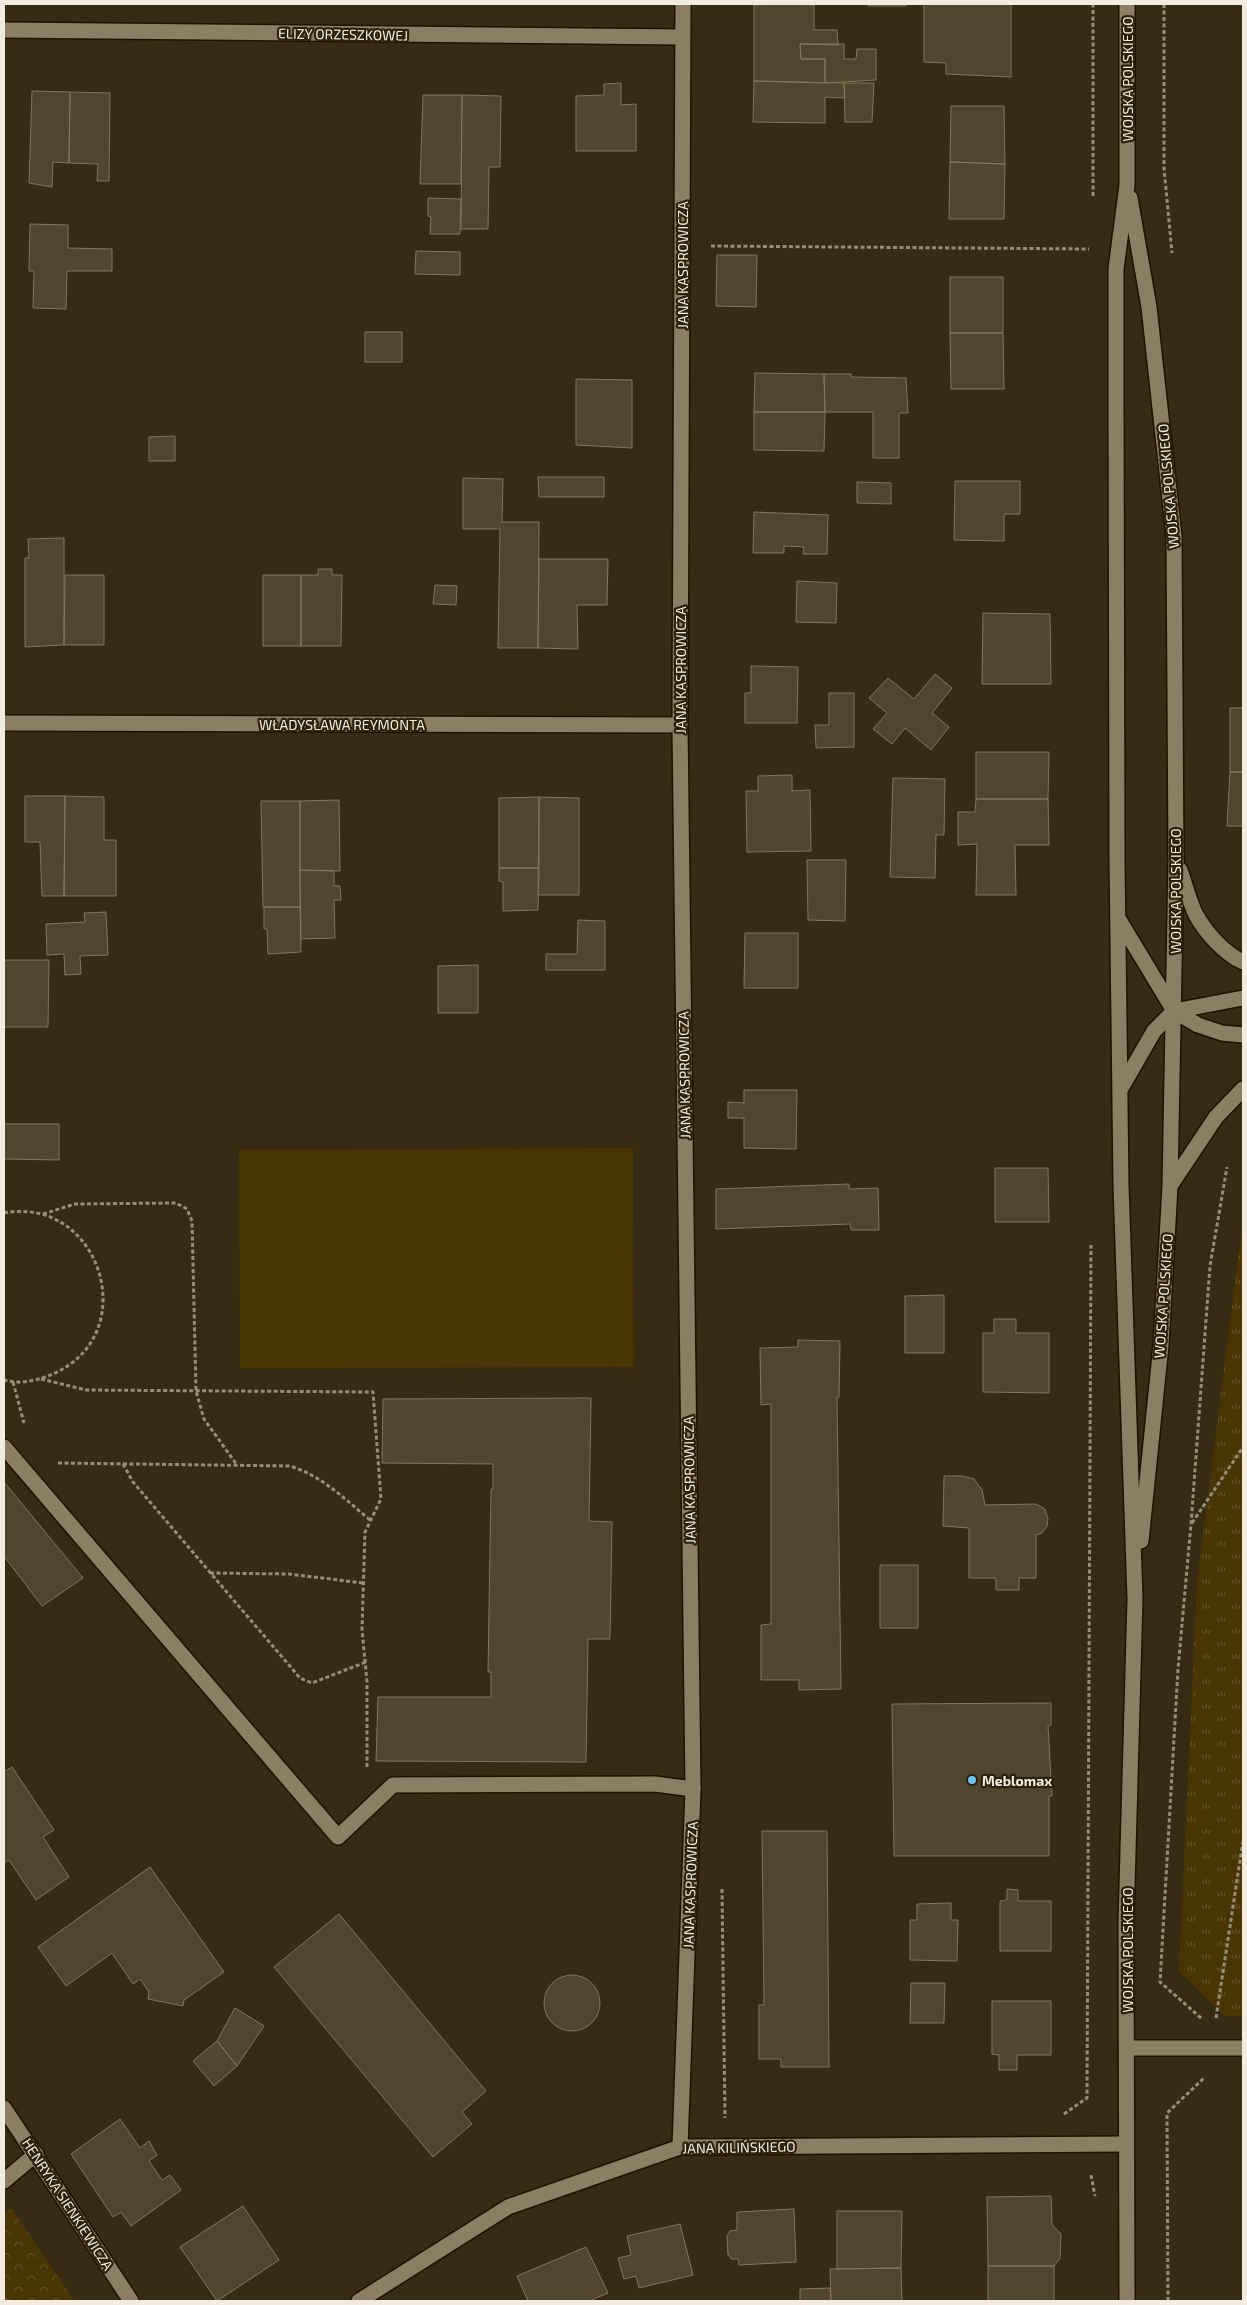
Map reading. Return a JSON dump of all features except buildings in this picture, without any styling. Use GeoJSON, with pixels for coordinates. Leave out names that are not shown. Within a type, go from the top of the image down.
{"type":"FeatureCollection","features":[{"type":"Feature","properties":{"kind":"street","name":"JANA KASPROWICZA"},"geometry":{"type":"LineString","coordinates":[[680,2146],[693,1789],[680,725],[683,4]]}},
{"type":"Feature","properties":{"kind":"street","name":"WOJSKA POLSKIEGO"},"geometry":{"type":"LineString","coordinates":[[1127,4],[1127,184],[1116,269],[1117,916],[1121,1195],[1135,1599],[1126,1923],[1127,2301]]}},
{"type":"Feature","properties":{"kind":"street","name":"ELIZY ORZESZKOWEJ"},"geometry":{"type":"LineString","coordinates":[[4,30],[683,37]]}},
{"type":"Feature","properties":{"kind":"street","name":"WOJSKA POLSKIEGO"},"geometry":{"type":"LineString","coordinates":[[1127,184],[1149,307],[1174,536],[1176,860],[1170,1186],[1161,1345],[1135,1599]]}},
{"type":"Feature","properties":{"kind":"street","name":"WŁADYSŁAWA REYMONTA"},"geometry":{"type":"LineString","coordinates":[[4,723],[680,725]]}},
{"type":"Feature","properties":{"kind":"street"},"geometry":{"type":"LineString","coordinates":[[1176,860],[1196,915],[1215,939],[1235,958],[1243,962]]}},
{"type":"Feature","properties":{"kind":"street"},"geometry":{"type":"LineString","coordinates":[[1117,916],[1174,1011],[1198,1025],[1222,1033],[1243,1035]]}},
{"type":"Feature","properties":{"kind":"street"},"geometry":{"type":"LineString","coordinates":[[1120,1091],[1154,1031],[1174,1011],[1243,998]]}},
{"type":"Feature","properties":{"kind":"street"},"geometry":{"type":"LineString","coordinates":[[1170,1186],[1216,1117],[1243,1089]]}},
{"type":"Feature","properties":{"kind":"street"},"geometry":{"type":"LineString","coordinates":[[4,1446],[338,1837],[393,1785],[655,1784],[693,1789]]}},
{"type":"Feature","properties":{"kind":"street"},"geometry":{"type":"LineString","coordinates":[[1127,2048],[1243,2048]]}},
{"type":"Feature","properties":{"kind":"street","name":"HENRYKA SIENKIEWICZA"},"geometry":{"type":"LineString","coordinates":[[4,2108],[131,2301]]}},
{"type":"Feature","properties":{"kind":"street","name":"JANA KILIŃSKIEGO"},"geometry":{"type":"LineString","coordinates":[[359,2301],[508,2207],[680,2146],[1126,2144]]}},
{"type":"Feature","properties":{"kind":"street"},"geometry":{"type":"LineString","coordinates":[[4,2180],[36,2154]]}},
{"type":"Feature","properties":{"kind":"path"},"geometry":{"type":"LineString","coordinates":[[710,256],[710,246],[1093,249]]}},
{"type":"Feature","properties":{"kind":"path"},"geometry":{"type":"LineString","coordinates":[[1227,1167],[1210,1266],[1178,1669],[1160,1982],[1203,2019],[1216,2018],[1243,1841]]}},
{"type":"Feature","properties":{"kind":"path"},"geometry":{"type":"LineString","coordinates":[[43,1214],[75,1204],[176,1203],[187,1209],[192,1221],[196,1391],[204,1419],[237,1465]]}},
{"type":"Feature","properties":{"kind":"path"},"geometry":{"type":"LineString","coordinates":[[4,1213],[15,1211],[43,1214],[67,1226],[87,1246],[100,1270],[104,1298],[100,1324],[86,1349],[66,1368],[41,1379],[13,1382],[4,1380]]}},
{"type":"Feature","properties":{"kind":"path"},"geometry":{"type":"LineString","coordinates":[[41,1379],[86,1390],[373,1392],[381,1499],[365,1532],[362,1629],[366,1662],[366,1769],[393,1785]]}},
{"type":"Feature","properties":{"kind":"path"},"geometry":{"type":"LineString","coordinates":[[1191,1524],[1243,1447]]}},
{"type":"Feature","properties":{"kind":"path"},"geometry":{"type":"LineString","coordinates":[[49,1463],[289,1466],[302,1469],[316,1477],[370,1520]]}},
{"type":"Feature","properties":{"kind":"path"},"geometry":{"type":"LineString","coordinates":[[123,1464],[133,1482],[300,1678],[312,1683],[366,1662]]}},
{"type":"Feature","properties":{"kind":"path"},"geometry":{"type":"LineString","coordinates":[[210,1573],[289,1574],[363,1583]]}},
{"type":"Feature","properties":{"kind":"path"},"geometry":{"type":"LineString","coordinates":[[722,1882],[725,2146]]}},
{"type":"Feature","properties":{"kind":"path"},"geometry":{"type":"LineString","coordinates":[[1203,2019],[1203,2024]]}},
{"type":"Feature","properties":{"kind":"path"},"geometry":{"type":"LineString","coordinates":[[1168,2301],[1167,2113],[1204,2079],[1204,2073]]}},
{"type":"Feature","properties":{"kind":"path"},"geometry":{"type":"LineString","coordinates":[[1086,2168],[1092,2175],[1095,2199]]}},
{"type":"Feature","properties":{"kind":"green space"},"geometry":{"type":"Polygon","coordinates":[[[633,1148],[634,1367],[240,1368],[239,1150],[633,1148]]]}},
{"type":"Feature","properties":{"kind":"green space"},"geometry":{"type":"Polygon","coordinates":[[[1243,1219],[1243,2016],[1224,2016],[1179,1971],[1197,1583],[1243,1219]]]}},
{"type":"Feature","properties":{"kind":"green space"},"geometry":{"type":"Polygon","coordinates":[[[11,2208],[75,2301],[4,2301],[4,2215],[11,2208]]]}},
{"type":"Feature","properties":{"kind":"place","name":"Meblomax"},"geometry":{"type":"Point","coordinates":[972,1780]}}]}
